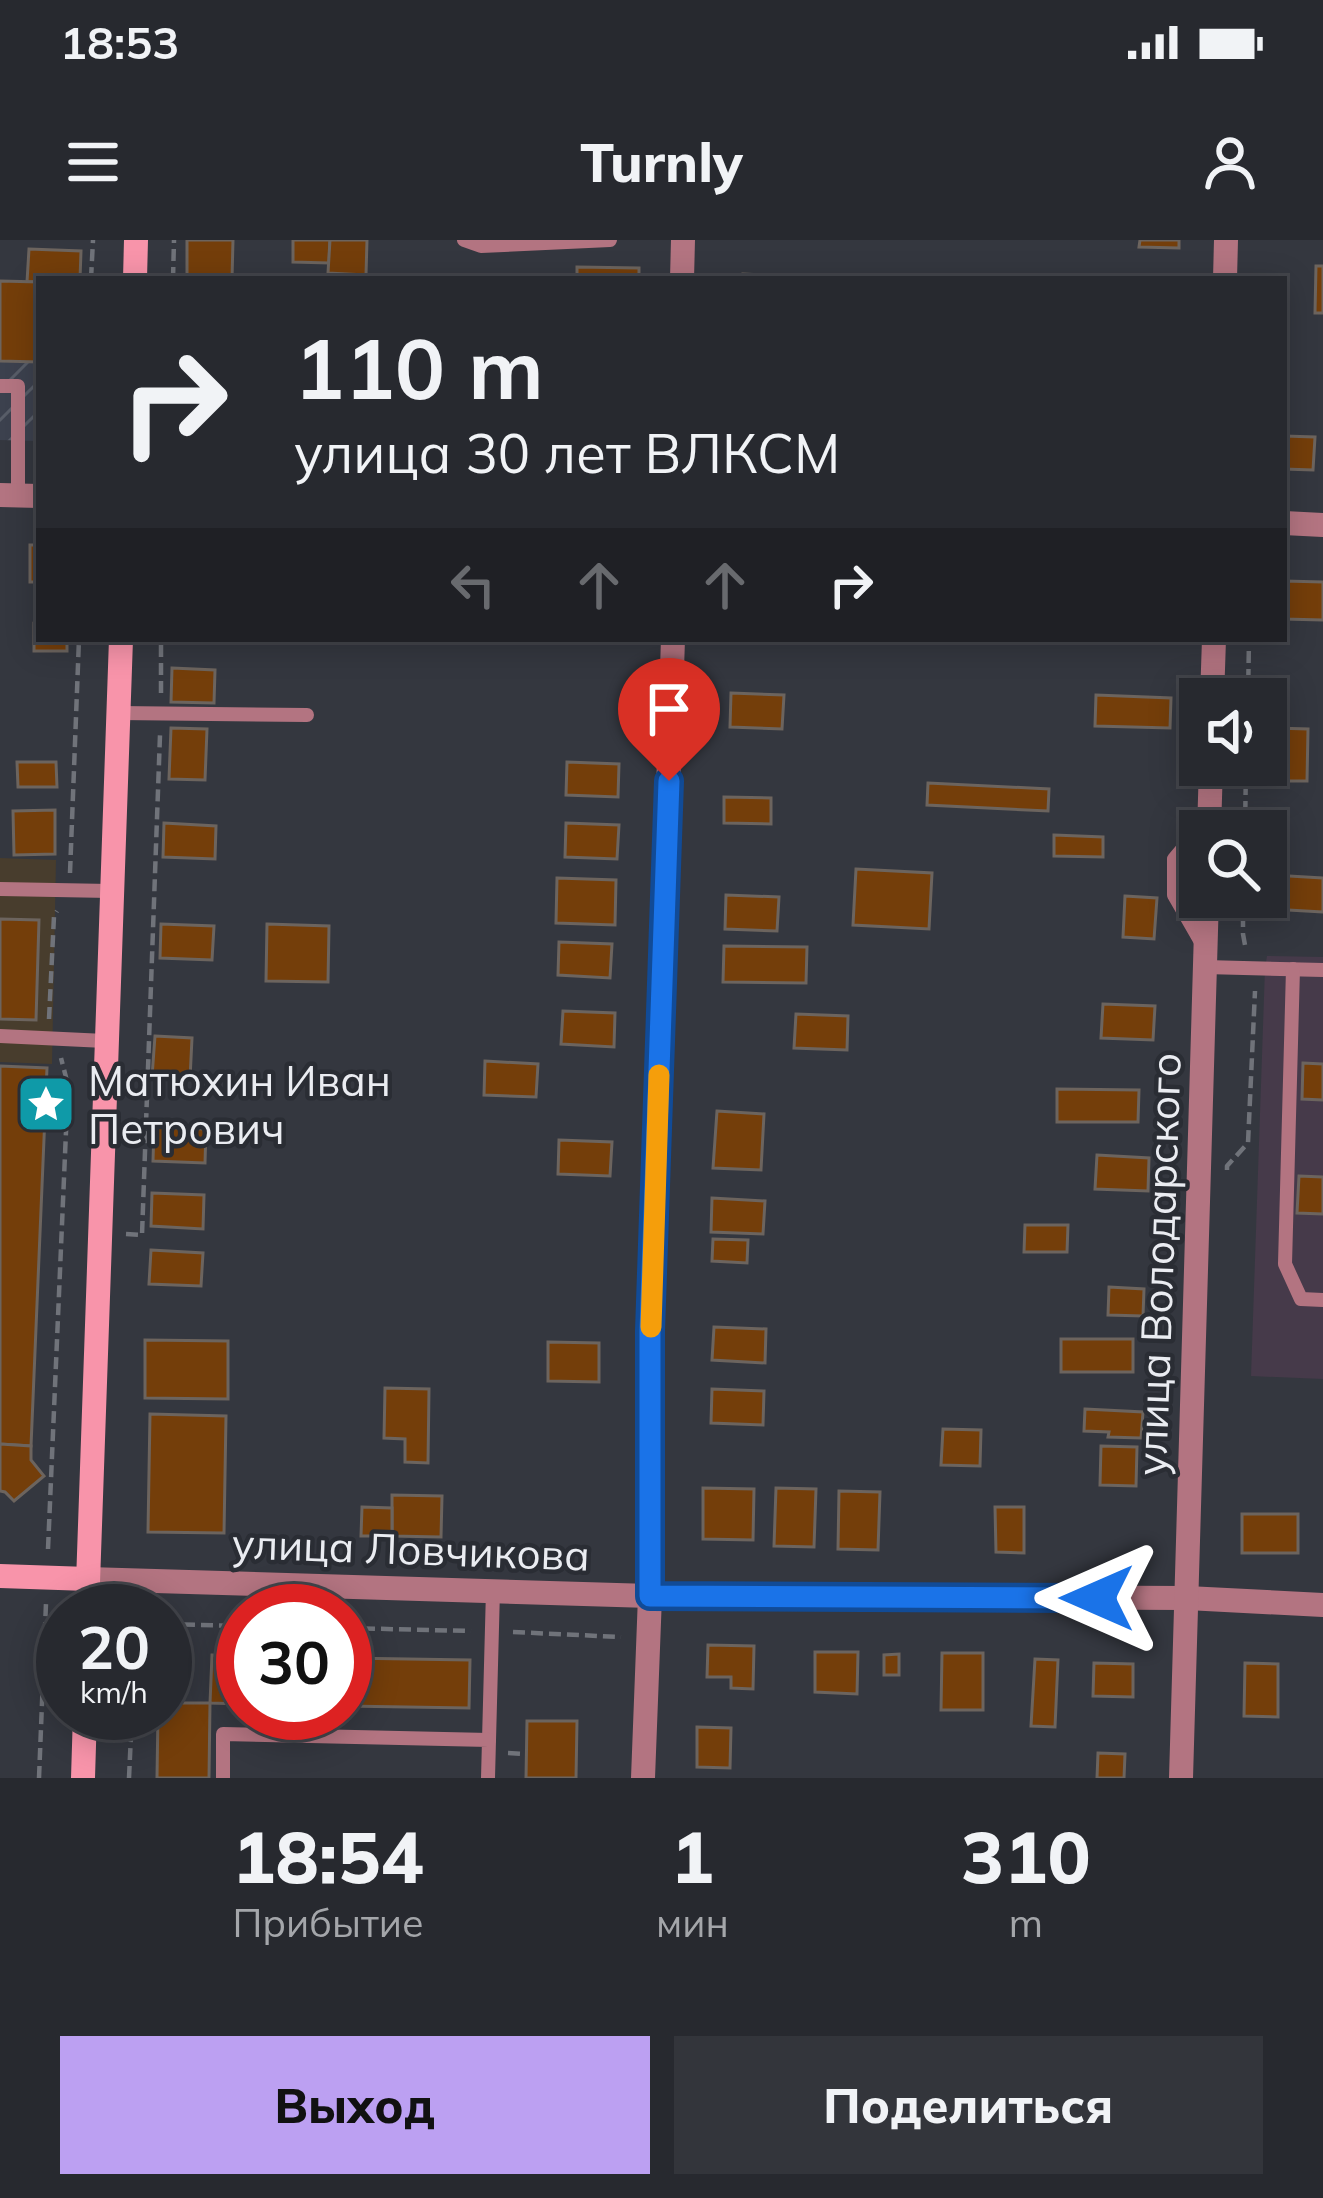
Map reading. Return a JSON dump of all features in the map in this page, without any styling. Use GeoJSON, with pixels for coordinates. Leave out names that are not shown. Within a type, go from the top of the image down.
{"type":"FeatureCollection","features":[{"type":"Feature","properties":{"kind":"street"},"geometry":{"type":"LineString","coordinates":[[135,276],[136,240]]}},
{"type":"Feature","properties":{"kind":"street"},"geometry":{"type":"LineString","coordinates":[[682,276],[683,240]]}},
{"type":"Feature","properties":{"kind":"street"},"geometry":{"type":"LineString","coordinates":[[1225,276],[1226,240]]}},
{"type":"Feature","properties":{"kind":"street"},"geometry":{"type":"LineString","coordinates":[[1287,523],[1323,525]]}},
{"type":"Feature","properties":{"kind":"street"},"geometry":{"type":"LineString","coordinates":[[88,1584],[121,642]]}},
{"type":"Feature","properties":{"kind":"street"},"geometry":{"type":"LineString","coordinates":[[643,1778],[650,1596],[650,1331],[673,642]]}},
{"type":"Feature","properties":{"kind":"street"},"geometry":{"type":"LineString","coordinates":[[1213,678],[1214,642]]}},
{"type":"Feature","properties":{"kind":"street","name":"улица Володарского"},"geometry":{"type":"LineString","coordinates":[[1180,1778],[1207,918]]}},
{"type":"Feature","properties":{"kind":"street","name":"улица Ловчикова"},"geometry":{"type":"LineString","coordinates":[[0,1576],[650,1596],[1187,1598],[1323,1605]]}},
{"type":"Feature","properties":{"kind":"street"},"geometry":{"type":"LineString","coordinates":[[83,1778],[84,1740]]}},
{"type":"Feature","properties":{"kind":"lane"},"geometry":{"type":"LineString","coordinates":[[464,240],[481,246],[610,240]]}},
{"type":"Feature","properties":{"kind":"lane"},"geometry":{"type":"LineString","coordinates":[[0,386],[18,386],[19,496]]}},
{"type":"Feature","properties":{"kind":"lane"},"geometry":{"type":"LineString","coordinates":[[118,713],[307,715]]}},
{"type":"Feature","properties":{"kind":"lane"},"geometry":{"type":"LineString","coordinates":[[1179,854],[1174,859],[1174,896],[1179,906]]}},
{"type":"Feature","properties":{"kind":"lane"},"geometry":{"type":"LineString","coordinates":[[0,889],[110,892]]}},
{"type":"Feature","properties":{"kind":"lane"},"geometry":{"type":"LineString","coordinates":[[1185,918],[1206,959],[1250,968],[1323,970]]}},
{"type":"Feature","properties":{"kind":"lane"},"geometry":{"type":"LineString","coordinates":[[1293,969],[1285,1264],[1301,1299],[1323,1300]]}},
{"type":"Feature","properties":{"kind":"lane"},"geometry":{"type":"LineString","coordinates":[[0,1036],[105,1041]]}},
{"type":"Feature","properties":{"kind":"lane"},"geometry":{"type":"LineString","coordinates":[[488,1778],[493,1590]]}},
{"type":"Feature","properties":{"kind":"lane"},"geometry":{"type":"LineString","coordinates":[[223,1778],[224,1734],[489,1740]]}},
{"type":"Feature","properties":{"kind":"path"},"geometry":{"type":"LineString","coordinates":[[91,276],[92,240]]}},
{"type":"Feature","properties":{"kind":"path"},"geometry":{"type":"LineString","coordinates":[[173,276],[175,240]]}},
{"type":"Feature","properties":{"kind":"path"},"geometry":{"type":"LineString","coordinates":[[40,1778],[68,1085],[49,1015],[54,916],[69,891],[79,642]]}},
{"type":"Feature","properties":{"kind":"path"},"geometry":{"type":"LineString","coordinates":[[99,1233],[142,1234],[161,642]]}},
{"type":"Feature","properties":{"kind":"path"},"geometry":{"type":"LineString","coordinates":[[1248,678],[1249,642]]}},
{"type":"Feature","properties":{"kind":"path"},"geometry":{"type":"LineString","coordinates":[[1227,1189],[1227,1166],[1248,1143],[1255,986],[1243,918]]}},
{"type":"Feature","properties":{"kind":"path"},"geometry":{"type":"LineString","coordinates":[[129,1778],[131,1740]]}},
{"type":"Feature","properties":{"kind":"shaded area"},"geometry":{"type":"Polygon","coordinates":[[[0,281],[36,282],[36,441],[0,440],[0,281]]]}},
{"type":"Feature","properties":{"kind":"shaded area"},"geometry":{"type":"Polygon","coordinates":[[[0,858],[56,860],[52,1064],[0,1062],[0,858]]]}},
{"type":"Feature","properties":{"kind":"shaded area"},"geometry":{"type":"Polygon","coordinates":[[[1267,956],[1323,957],[1323,1379],[1251,1376],[1267,956]]]}},
{"type":"Feature","properties":{"kind":"building"},"geometry":{"type":"Polygon","coordinates":[[[187,240],[233,240],[232,276],[187,276],[187,240]]]}},
{"type":"Feature","properties":{"kind":"building"},"geometry":{"type":"Polygon","coordinates":[[[293,240],[330,240],[329,263],[293,262],[293,240]]]}},
{"type":"Feature","properties":{"kind":"building"},"geometry":{"type":"Polygon","coordinates":[[[330,240],[367,240],[366,275],[328,273],[330,240]]]}},
{"type":"Feature","properties":{"kind":"building"},"geometry":{"type":"Polygon","coordinates":[[[1140,240],[1179,240],[1179,248],[1139,247],[1140,240]]]}},
{"type":"Feature","properties":{"kind":"building"},"geometry":{"type":"Polygon","coordinates":[[[29,249],[81,251],[80,276],[36,276],[36,282],[27,282],[29,249]]]}},
{"type":"Feature","properties":{"kind":"building"},"geometry":{"type":"Polygon","coordinates":[[[1316,266],[1323,266],[1323,313],[1315,313],[1316,266]]]}},
{"type":"Feature","properties":{"kind":"building"},"geometry":{"type":"Polygon","coordinates":[[[577,267],[639,268],[639,276],[577,276],[577,267]]]}},
{"type":"Feature","properties":{"kind":"building"},"geometry":{"type":"Polygon","coordinates":[[[0,281],[36,282],[36,362],[0,361],[0,281]]]}},
{"type":"Feature","properties":{"kind":"building"},"geometry":{"type":"Polygon","coordinates":[[[1287,436],[1315,437],[1313,470],[1287,469],[1287,436]]]}},
{"type":"Feature","properties":{"kind":"building"},"geometry":{"type":"Polygon","coordinates":[[[30,545],[36,545],[36,582],[30,582],[30,545]]]}},
{"type":"Feature","properties":{"kind":"building"},"geometry":{"type":"Polygon","coordinates":[[[1287,581],[1323,582],[1323,620],[1287,619],[1287,581]]]}},
{"type":"Feature","properties":{"kind":"building"},"geometry":{"type":"Polygon","coordinates":[[[34,623],[36,642],[67,642],[67,651],[34,651],[34,623]]]}},
{"type":"Feature","properties":{"kind":"building"},"geometry":{"type":"Polygon","coordinates":[[[172,668],[215,670],[214,703],[171,702],[172,668]]]}},
{"type":"Feature","properties":{"kind":"building"},"geometry":{"type":"Polygon","coordinates":[[[731,693],[784,695],[782,729],[730,727],[731,693]]]}},
{"type":"Feature","properties":{"kind":"building"},"geometry":{"type":"Polygon","coordinates":[[[1096,695],[1171,698],[1170,728],[1095,726],[1096,695]]]}},
{"type":"Feature","properties":{"kind":"building"},"geometry":{"type":"Polygon","coordinates":[[[171,728],[207,729],[205,780],[169,779],[171,728]]]}},
{"type":"Feature","properties":{"kind":"building"},"geometry":{"type":"Polygon","coordinates":[[[1287,728],[1308,729],[1307,781],[1287,781],[1287,728]]]}},
{"type":"Feature","properties":{"kind":"building"},"geometry":{"type":"Polygon","coordinates":[[[17,762],[56,762],[57,787],[18,787],[17,762]]]}},
{"type":"Feature","properties":{"kind":"building"},"geometry":{"type":"Polygon","coordinates":[[[567,762],[619,764],[618,797],[566,795],[567,762]]]}},
{"type":"Feature","properties":{"kind":"building"},"geometry":{"type":"Polygon","coordinates":[[[928,783],[1049,789],[1048,811],[927,805],[928,783]]]}},
{"type":"Feature","properties":{"kind":"building"},"geometry":{"type":"Polygon","coordinates":[[[724,797],[771,798],[771,824],[724,823],[724,797]]]}},
{"type":"Feature","properties":{"kind":"building"},"geometry":{"type":"Polygon","coordinates":[[[55,810],[55,854],[14,855],[13,811],[55,810]]]}},
{"type":"Feature","properties":{"kind":"building"},"geometry":{"type":"Polygon","coordinates":[[[164,823],[216,826],[215,859],[163,857],[164,823]]]}},
{"type":"Feature","properties":{"kind":"building"},"geometry":{"type":"Polygon","coordinates":[[[566,823],[619,825],[617,859],[565,857],[566,823]]]}},
{"type":"Feature","properties":{"kind":"building"},"geometry":{"type":"Polygon","coordinates":[[[1054,835],[1103,837],[1103,857],[1054,856],[1054,835]]]}},
{"type":"Feature","properties":{"kind":"building"},"geometry":{"type":"Polygon","coordinates":[[[856,869],[932,873],[929,929],[853,925],[856,869]]]}},
{"type":"Feature","properties":{"kind":"building"},"geometry":{"type":"Polygon","coordinates":[[[1287,876],[1323,878],[1323,912],[1287,910],[1287,876]]]}},
{"type":"Feature","properties":{"kind":"building"},"geometry":{"type":"Polygon","coordinates":[[[557,878],[616,880],[615,925],[556,923],[557,878]]]}},
{"type":"Feature","properties":{"kind":"building"},"geometry":{"type":"Polygon","coordinates":[[[726,895],[779,897],[777,931],[725,929],[726,895]]]}},
{"type":"Feature","properties":{"kind":"building"},"geometry":{"type":"Polygon","coordinates":[[[1125,896],[1157,898],[1154,939],[1123,937],[1125,896]]]}},
{"type":"Feature","properties":{"kind":"building"},"geometry":{"type":"Polygon","coordinates":[[[0,919],[39,920],[36,1020],[0,1019],[0,919]]]}},
{"type":"Feature","properties":{"kind":"building"},"geometry":{"type":"Polygon","coordinates":[[[161,924],[214,926],[212,960],[160,958],[161,924]]]}},
{"type":"Feature","properties":{"kind":"building"},"geometry":{"type":"Polygon","coordinates":[[[267,924],[329,926],[328,982],[266,981],[267,924]]]}},
{"type":"Feature","properties":{"kind":"building"},"geometry":{"type":"Polygon","coordinates":[[[559,942],[612,944],[610,978],[558,975],[559,942]]]}},
{"type":"Feature","properties":{"kind":"building"},"geometry":{"type":"Polygon","coordinates":[[[724,946],[807,947],[806,983],[723,982],[724,946]]]}},
{"type":"Feature","properties":{"kind":"building"},"geometry":{"type":"Polygon","coordinates":[[[1103,1004],[1155,1006],[1153,1040],[1101,1038],[1103,1004]]]}},
{"type":"Feature","properties":{"kind":"building"},"geometry":{"type":"Polygon","coordinates":[[[563,1011],[615,1013],[614,1047],[561,1044],[563,1011]]]}},
{"type":"Feature","properties":{"kind":"building"},"geometry":{"type":"Polygon","coordinates":[[[796,1014],[848,1016],[847,1050],[794,1048],[796,1014]]]}},
{"type":"Feature","properties":{"kind":"building"},"geometry":{"type":"Polygon","coordinates":[[[155,1036],[192,1038],[190,1079],[152,1077],[155,1036]]]}},
{"type":"Feature","properties":{"kind":"building"},"geometry":{"type":"Polygon","coordinates":[[[485,1061],[538,1064],[536,1097],[484,1095],[485,1061]]]}},
{"type":"Feature","properties":{"kind":"building"},"geometry":{"type":"Polygon","coordinates":[[[1303,1063],[1323,1064],[1323,1100],[1302,1099],[1303,1063]]]}},
{"type":"Feature","properties":{"kind":"building"},"geometry":{"type":"Polygon","coordinates":[[[0,1066],[47,1068],[31,1446],[0,1444],[0,1066]]]}},
{"type":"Feature","properties":{"kind":"building"},"geometry":{"type":"Polygon","coordinates":[[[1057,1089],[1139,1090],[1138,1122],[1057,1122],[1057,1089]]]}},
{"type":"Feature","properties":{"kind":"building"},"geometry":{"type":"Polygon","coordinates":[[[717,1111],[764,1114],[761,1170],[713,1168],[717,1111]]]}},
{"type":"Feature","properties":{"kind":"building"},"geometry":{"type":"Polygon","coordinates":[[[154,1127],[206,1129],[205,1163],[153,1161],[154,1127]]]}},
{"type":"Feature","properties":{"kind":"building"},"geometry":{"type":"Polygon","coordinates":[[[559,1140],[612,1142],[610,1176],[558,1174],[559,1140]]]}},
{"type":"Feature","properties":{"kind":"building"},"geometry":{"type":"Polygon","coordinates":[[[1097,1155],[1149,1158],[1148,1191],[1095,1189],[1097,1155]]]}},
{"type":"Feature","properties":{"kind":"building"},"geometry":{"type":"Polygon","coordinates":[[[1299,1176],[1323,1177],[1323,1214],[1297,1213],[1299,1176]]]}},
{"type":"Feature","properties":{"kind":"building"},"geometry":{"type":"Polygon","coordinates":[[[152,1193],[204,1195],[203,1229],[151,1226],[152,1193]]]}},
{"type":"Feature","properties":{"kind":"building"},"geometry":{"type":"Polygon","coordinates":[[[712,1198],[765,1201],[763,1234],[711,1232],[712,1198]]]}},
{"type":"Feature","properties":{"kind":"building"},"geometry":{"type":"Polygon","coordinates":[[[1025,1225],[1068,1225],[1067,1252],[1024,1252],[1025,1225]]]}},
{"type":"Feature","properties":{"kind":"building"},"geometry":{"type":"Polygon","coordinates":[[[713,1239],[748,1240],[747,1263],[712,1261],[713,1239]]]}},
{"type":"Feature","properties":{"kind":"building"},"geometry":{"type":"Polygon","coordinates":[[[151,1250],[203,1253],[201,1286],[149,1284],[151,1250]]]}},
{"type":"Feature","properties":{"kind":"building"},"geometry":{"type":"Polygon","coordinates":[[[1109,1287],[1144,1289],[1143,1316],[1108,1315],[1109,1287]]]}},
{"type":"Feature","properties":{"kind":"building"},"geometry":{"type":"Polygon","coordinates":[[[714,1327],[766,1329],[765,1363],[712,1360],[714,1327]]]}},
{"type":"Feature","properties":{"kind":"building"},"geometry":{"type":"Polygon","coordinates":[[[1061,1339],[1133,1339],[1133,1372],[1061,1372],[1061,1339]]]}},
{"type":"Feature","properties":{"kind":"building"},"geometry":{"type":"Polygon","coordinates":[[[145,1340],[228,1341],[228,1399],[145,1398],[145,1340]]]}},
{"type":"Feature","properties":{"kind":"building"},"geometry":{"type":"Polygon","coordinates":[[[548,1342],[599,1343],[599,1382],[548,1381],[548,1342]]]}},
{"type":"Feature","properties":{"kind":"building"},"geometry":{"type":"Polygon","coordinates":[[[385,1388],[429,1389],[428,1463],[405,1462],[405,1439],[384,1438],[385,1388]]]}},
{"type":"Feature","properties":{"kind":"building"},"geometry":{"type":"Polygon","coordinates":[[[712,1389],[764,1391],[763,1425],[711,1423],[712,1389]]]}},
{"type":"Feature","properties":{"kind":"building"},"geometry":{"type":"Polygon","coordinates":[[[1085,1409],[1143,1412],[1141,1438],[1084,1431],[1085,1409]]]}},
{"type":"Feature","properties":{"kind":"building"},"geometry":{"type":"Polygon","coordinates":[[[150,1414],[226,1416],[224,1533],[148,1532],[150,1414]]]}},
{"type":"Feature","properties":{"kind":"building"},"geometry":{"type":"Polygon","coordinates":[[[943,1429],[981,1430],[980,1466],[941,1465],[943,1429]]]}},
{"type":"Feature","properties":{"kind":"building"},"geometry":{"type":"Polygon","coordinates":[[[0,1444],[31,1446],[31,1460],[44,1476],[14,1501],[0,1491],[0,1444]]]}},
{"type":"Feature","properties":{"kind":"building"},"geometry":{"type":"Polygon","coordinates":[[[1101,1446],[1137,1447],[1136,1486],[1100,1485],[1101,1446]]]}},
{"type":"Feature","properties":{"kind":"building"},"geometry":{"type":"Polygon","coordinates":[[[703,1488],[754,1489],[753,1540],[703,1539],[703,1488]]]}},
{"type":"Feature","properties":{"kind":"building"},"geometry":{"type":"Polygon","coordinates":[[[776,1488],[816,1489],[814,1547],[774,1546],[776,1488]]]}},
{"type":"Feature","properties":{"kind":"building"},"geometry":{"type":"Polygon","coordinates":[[[839,1491],[880,1492],[878,1550],[838,1549],[839,1491]]]}},
{"type":"Feature","properties":{"kind":"building"},"geometry":{"type":"Polygon","coordinates":[[[392,1495],[442,1496],[441,1537],[392,1536],[392,1495]]]}},
{"type":"Feature","properties":{"kind":"building"},"geometry":{"type":"Polygon","coordinates":[[[362,1507],[392,1508],[392,1536],[361,1536],[362,1507]]]}},
{"type":"Feature","properties":{"kind":"building"},"geometry":{"type":"Polygon","coordinates":[[[995,1507],[1024,1507],[1024,1553],[996,1552],[995,1507]]]}},
{"type":"Feature","properties":{"kind":"building"},"geometry":{"type":"Polygon","coordinates":[[[1242,1514],[1298,1514],[1298,1553],[1242,1553],[1242,1514]]]}},
{"type":"Feature","properties":{"kind":"building"},"geometry":{"type":"Polygon","coordinates":[[[708,1645],[754,1646],[753,1689],[731,1688],[731,1677],[707,1677],[708,1645]]]}},
{"type":"Feature","properties":{"kind":"building"},"geometry":{"type":"Polygon","coordinates":[[[815,1652],[858,1652],[857,1694],[815,1692],[815,1652]]]}},
{"type":"Feature","properties":{"kind":"building"},"geometry":{"type":"Polygon","coordinates":[[[942,1653],[983,1653],[983,1710],[941,1710],[942,1653]]]}},
{"type":"Feature","properties":{"kind":"building"},"geometry":{"type":"Polygon","coordinates":[[[899,1654],[899,1675],[884,1675],[884,1655],[899,1654]]]}},
{"type":"Feature","properties":{"kind":"building"},"geometry":{"type":"Polygon","coordinates":[[[212,1655],[216,1655],[216,1703],[210,1703],[212,1655]]]}},
{"type":"Feature","properties":{"kind":"building"},"geometry":{"type":"Polygon","coordinates":[[[372,1658],[470,1660],[469,1708],[372,1706],[372,1658]]]}},
{"type":"Feature","properties":{"kind":"building"},"geometry":{"type":"Polygon","coordinates":[[[1035,1659],[1058,1660],[1055,1727],[1031,1726],[1035,1659]]]}},
{"type":"Feature","properties":{"kind":"building"},"geometry":{"type":"Polygon","coordinates":[[[1094,1663],[1133,1664],[1133,1697],[1093,1696],[1094,1663]]]}},
{"type":"Feature","properties":{"kind":"building"},"geometry":{"type":"Polygon","coordinates":[[[1245,1663],[1278,1664],[1278,1717],[1244,1716],[1245,1663]]]}},
{"type":"Feature","properties":{"kind":"building"},"geometry":{"type":"Polygon","coordinates":[[[192,1703],[210,1703],[209,1778],[157,1778],[158,1740],[192,1740],[192,1703]]]}},
{"type":"Feature","properties":{"kind":"building"},"geometry":{"type":"Polygon","coordinates":[[[527,1721],[577,1721],[576,1778],[526,1778],[527,1721]]]}},
{"type":"Feature","properties":{"kind":"building"},"geometry":{"type":"Polygon","coordinates":[[[697,1727],[731,1728],[730,1768],[697,1767],[697,1727]]]}},
{"type":"Feature","properties":{"kind":"building"},"geometry":{"type":"Polygon","coordinates":[[[1098,1753],[1125,1754],[1124,1778],[1097,1778],[1098,1753]]]}},
{"type":"Feature","properties":{"kind":"slow traffic"},"geometry":{"type":"LineString","coordinates":[[651,1327],[659,1075]]}},
{"type":"Feature","properties":{"kind":"place","name":"Матюхин Иван Петрович"},"geometry":{"type":"Point","coordinates":[46,1104]}},
{"type":"Feature","properties":{"kind":"route"},"geometry":{"type":"LineString","coordinates":[[669,781],[650,1331],[650,1596],[1097,1598]]}}]}
